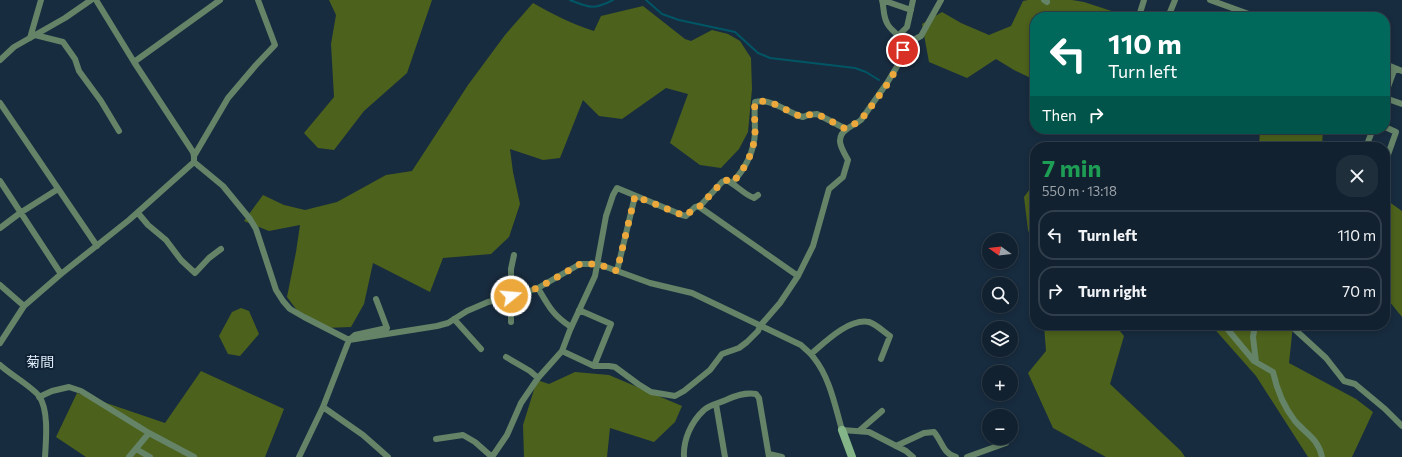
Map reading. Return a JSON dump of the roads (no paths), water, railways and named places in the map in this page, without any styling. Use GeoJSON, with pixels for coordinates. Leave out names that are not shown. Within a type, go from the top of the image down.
{"type":"FeatureCollection","features":[{"type":"Feature","properties":{"kind":"street"},"geometry":{"type":"LineString","coordinates":[[32,37],[41,0]]}},
{"type":"Feature","properties":{"kind":"street"},"geometry":{"type":"LineString","coordinates":[[0,60],[14,47],[91,0]]}},
{"type":"Feature","properties":{"kind":"street"},"geometry":{"type":"LineString","coordinates":[[96,0],[194,159],[223,186],[250,219],[256,229],[276,290],[283,301],[290,308],[304,317],[349,340],[438,326],[448,323],[467,311],[488,302],[538,288],[580,264],[598,264],[650,284],[692,293],[800,346],[811,354],[821,368],[832,394],[842,430],[852,457]]}},
{"type":"Feature","properties":{"kind":"street"},"geometry":{"type":"LineString","coordinates":[[134,62],[220,0]]}},
{"type":"Feature","properties":{"kind":"street"},"geometry":{"type":"LineString","coordinates":[[0,343],[24,306],[138,212],[194,159],[228,98],[275,45],[258,0]]}},
{"type":"Feature","properties":{"kind":"street"},"geometry":{"type":"LineString","coordinates":[[882,0],[911,10]]}},
{"type":"Feature","properties":{"kind":"street"},"geometry":{"type":"LineString","coordinates":[[882,0],[884,15],[887,23],[906,44]]}},
{"type":"Feature","properties":{"kind":"street"},"geometry":{"type":"LineString","coordinates":[[898,36],[907,26],[913,0]]}},
{"type":"Feature","properties":{"kind":"street"},"geometry":{"type":"LineString","coordinates":[[562,351],[594,366],[614,367],[651,392],[675,396],[684,391],[710,370],[722,354],[739,348],[747,342],[758,331],[760,326],[780,303],[798,276],[813,246],[829,189],[842,177],[848,160],[839,144],[839,137],[846,129],[861,120],[901,60],[906,44],[921,36],[942,0]]}},
{"type":"Feature","properties":{"kind":"street"},"geometry":{"type":"LineString","coordinates":[[1140,12],[1144,0]]}},
{"type":"Feature","properties":{"kind":"street"},"geometry":{"type":"LineString","coordinates":[[1170,12],[1175,0]]}},
{"type":"Feature","properties":{"kind":"street"},"geometry":{"type":"LineString","coordinates":[[1210,0],[1243,12]]}},
{"type":"Feature","properties":{"kind":"street"},"geometry":{"type":"LineString","coordinates":[[32,37],[63,42],[75,59],[79,71],[119,131]]}},
{"type":"Feature","properties":{"kind":"street"},"geometry":{"type":"LineString","coordinates":[[1390,66],[1402,71]]}},
{"type":"Feature","properties":{"kind":"street"},"geometry":{"type":"LineString","coordinates":[[1390,82],[1395,68]]}},
{"type":"Feature","properties":{"kind":"street"},"geometry":{"type":"LineString","coordinates":[[1390,100],[1402,104]]}},
{"type":"Feature","properties":{"kind":"street"},"geometry":{"type":"LineString","coordinates":[[732,183],[742,171],[752,152],[755,134],[755,102],[770,102],[803,117],[817,114],[846,129]]}},
{"type":"Feature","properties":{"kind":"street"},"geometry":{"type":"LineString","coordinates":[[0,103],[97,246]]}},
{"type":"Feature","properties":{"kind":"street"},"geometry":{"type":"LineString","coordinates":[[1390,129],[1396,132],[1390,149]]}},
{"type":"Feature","properties":{"kind":"street"},"geometry":{"type":"LineString","coordinates":[[436,439],[463,435],[475,442],[492,457],[508,434],[521,403],[538,378],[562,351],[571,327],[595,276],[606,216],[617,188],[686,216],[695,207],[700,206],[722,182],[726,180],[748,196],[754,198],[758,195]]}},
{"type":"Feature","properties":{"kind":"street"},"geometry":{"type":"LineString","coordinates":[[0,181],[61,274]]}},
{"type":"Feature","properties":{"kind":"street"},"geometry":{"type":"LineString","coordinates":[[0,228],[20,213],[58,189]]}},
{"type":"Feature","properties":{"kind":"street"},"geometry":{"type":"LineString","coordinates":[[617,271],[635,196]]}},
{"type":"Feature","properties":{"kind":"street"},"geometry":{"type":"LineString","coordinates":[[700,206],[798,276]]}},
{"type":"Feature","properties":{"kind":"street"},"geometry":{"type":"LineString","coordinates":[[138,212],[148,225],[166,240],[181,260],[195,273],[209,258],[221,249]]}},
{"type":"Feature","properties":{"kind":"street"},"geometry":{"type":"LineString","coordinates":[[511,322],[511,269],[514,255]]}},
{"type":"Feature","properties":{"kind":"street"},"geometry":{"type":"LineString","coordinates":[[0,285],[24,306]]}},
{"type":"Feature","properties":{"kind":"street"},"geometry":{"type":"LineString","coordinates":[[538,288],[554,314],[571,327]]}},
{"type":"Feature","properties":{"kind":"street"},"geometry":{"type":"LineString","coordinates":[[299,457],[323,407],[349,340],[355,335],[387,328],[376,299]]}},
{"type":"Feature","properties":{"kind":"street"},"geometry":{"type":"LineString","coordinates":[[579,310],[611,324],[594,366]]}},
{"type":"Feature","properties":{"kind":"street"},"geometry":{"type":"LineString","coordinates":[[454,319],[481,350]]}},
{"type":"Feature","properties":{"kind":"street"},"geometry":{"type":"LineString","coordinates":[[811,354],[847,326],[856,322],[869,322],[890,336],[881,359]]}},
{"type":"Feature","properties":{"kind":"street"},"geometry":{"type":"LineString","coordinates":[[1228,330],[1256,362],[1273,372],[1276,387],[1283,404],[1295,421],[1320,446],[1322,457]]}},
{"type":"Feature","properties":{"kind":"street"},"geometry":{"type":"LineString","coordinates":[[1254,330],[1253,337],[1256,362]]}},
{"type":"Feature","properties":{"kind":"street"},"geometry":{"type":"LineString","coordinates":[[1295,330],[1326,358],[1344,381],[1355,384],[1385,409],[1402,426]]}},
{"type":"Feature","properties":{"kind":"street"},"geometry":{"type":"LineString","coordinates":[[506,357],[530,371],[538,378]]}},
{"type":"Feature","properties":{"kind":"street"},"geometry":{"type":"LineString","coordinates":[[0,364],[39,397],[45,413],[45,457]]}},
{"type":"Feature","properties":{"kind":"street"},"geometry":{"type":"LineString","coordinates":[[39,397],[52,391],[69,387],[81,391],[149,433],[194,457]]}},
{"type":"Feature","properties":{"kind":"street"},"geometry":{"type":"LineString","coordinates":[[684,457],[683,449],[687,435],[704,410],[735,396],[751,393],[756,394],[759,398],[769,455],[782,457]]}},
{"type":"Feature","properties":{"kind":"street"},"geometry":{"type":"LineString","coordinates":[[716,404],[726,457]]}},
{"type":"Feature","properties":{"kind":"street"},"geometry":{"type":"LineString","coordinates":[[323,407],[363,435],[388,457]]}},
{"type":"Feature","properties":{"kind":"street"},"geometry":{"type":"LineString","coordinates":[[859,431],[882,411]]}},
{"type":"Feature","properties":{"kind":"street"},"geometry":{"type":"LineString","coordinates":[[842,430],[869,432],[914,457]]}},
{"type":"Feature","properties":{"kind":"street"},"geometry":{"type":"LineString","coordinates":[[896,446],[924,433],[934,432],[948,454],[956,457]]}},
{"type":"Feature","properties":{"kind":"street"},"geometry":{"type":"LineString","coordinates":[[129,457],[149,433]]}},
{"type":"Feature","properties":{"kind":"street"},"geometry":{"type":"LineString","coordinates":[[967,457],[1003,445]]}},
{"type":"Feature","properties":{"kind":"street"},"geometry":{"type":"LineString","coordinates":[[136,450],[150,457]]}},
{"type":"Feature","properties":{"kind":"waterway"},"geometry":{"type":"LineString","coordinates":[[570,0],[592,7],[596,7],[613,0]]}},
{"type":"Feature","properties":{"kind":"waterway"},"geometry":{"type":"LineString","coordinates":[[646,0],[662,14],[679,20],[735,32],[758,53],[770,58],[855,68],[866,72],[879,80]]}},
{"type":"Feature","properties":{"kind":"district","name":"菊間"},"geometry":{"type":"Point","coordinates":[40,362]}}]}
